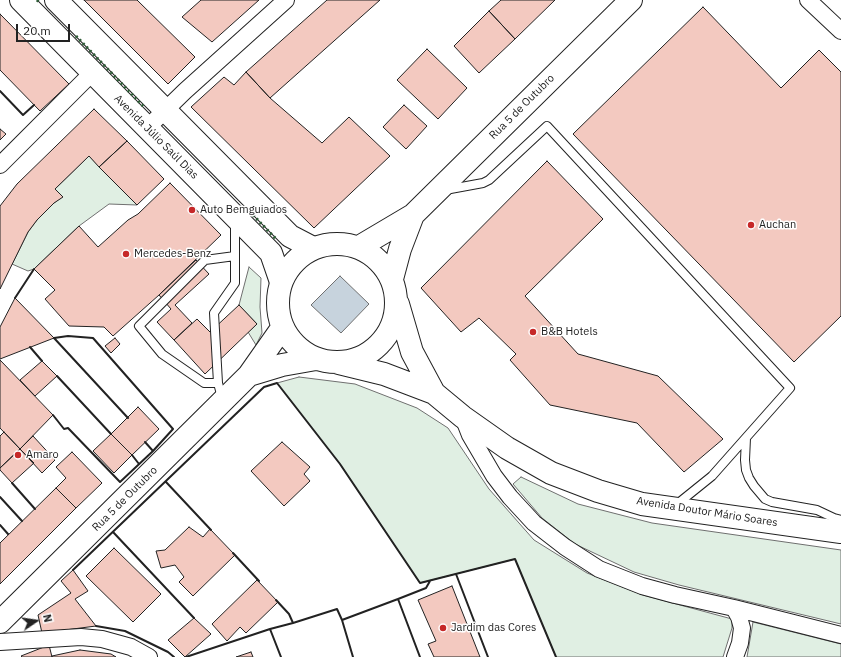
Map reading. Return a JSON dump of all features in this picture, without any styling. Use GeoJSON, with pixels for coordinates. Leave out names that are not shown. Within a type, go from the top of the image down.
{"type":"FeatureCollection","features":[{"type":"Feature","properties":{"kind":"main road","name":"Avenida Júlio Saúl Dias"},"geometry":{"type":"LineString","coordinates":[[21,0],[271,253],[281,282]]}},
{"type":"Feature","properties":{"kind":"main road","name":"Rua 5 de Outubro"},"geometry":{"type":"LineString","coordinates":[[359,247],[413,215],[631,0]]}},
{"type":"Feature","properties":{"kind":"main road"},"geometry":{"type":"LineString","coordinates":[[60,1],[165,110],[290,236],[313,248]]}},
{"type":"Feature","properties":{"kind":"main road","name":"Rua 5 de Outubro"},"geometry":{"type":"LineString","coordinates":[[392,279],[400,249],[413,215]]}},
{"type":"Feature","properties":{"kind":"main road"},"geometry":{"type":"LineString","coordinates":[[335,243],[359,247],[378,260],[392,279],[397,302],[393,325],[380,345],[362,358],[339,363],[316,359],[296,347],[282,328],[277,305],[281,282],[293,262],[313,248],[335,243]]}},
{"type":"Feature","properties":{"kind":"main road","name":"Avenida Doutor Mário Soares"},"geometry":{"type":"LineString","coordinates":[[397,302],[412,352],[434,393]]}},
{"type":"Feature","properties":{"kind":"main road","name":"Rua 5 de Outubro"},"geometry":{"type":"LineString","coordinates":[[249,375],[282,328]]}},
{"type":"Feature","properties":{"kind":"main road","name":"Rua 5 de Outubro"},"geometry":{"type":"LineString","coordinates":[[0,622],[220,392],[249,375],[282,365],[316,359]]}},
{"type":"Feature","properties":{"kind":"main road","name":"Avenida Doutor Mário Soares"},"geometry":{"type":"LineString","coordinates":[[339,363],[384,374],[434,393],[463,417],[507,448],[551,473],[598,491],[642,504],[841,532]]}},
{"type":"Feature","properties":{"kind":"street"},"geometry":{"type":"LineString","coordinates":[[147,128],[185,91],[286,0]]}},
{"type":"Feature","properties":{"kind":"street"},"geometry":{"type":"LineString","coordinates":[[808,0],[841,31]]}},
{"type":"Feature","properties":{"kind":"street"},"geometry":{"type":"LineString","coordinates":[[42,21],[60,1]]}},
{"type":"Feature","properties":{"kind":"street"},"geometry":{"type":"LineString","coordinates":[[0,165],[92,73]]}},
{"type":"Feature","properties":{"kind":"street"},"geometry":{"type":"LineString","coordinates":[[463,417],[470,435],[494,476],[510,497],[534,523],[565,547],[598,568],[642,586],[675,595],[841,634]]}},
{"type":"Feature","properties":{"kind":"street"},"geometry":{"type":"LineString","coordinates":[[734,608],[739,617],[742,628],[740,643],[735,657]]}},
{"type":"Feature","properties":{"kind":"street"},"geometry":{"type":"LineString","coordinates":[[0,642],[81,637],[102,639],[131,647],[149,657]]}},
{"type":"Feature","properties":{"kind":"lane"},"geometry":{"type":"LineString","coordinates":[[437,192],[483,183],[489,180],[547,126],[790,388],[712,476],[671,508]]}},
{"type":"Feature","properties":{"kind":"lane"},"geometry":{"type":"LineString","coordinates":[[220,392],[214,313],[235,283],[235,217]]}},
{"type":"Feature","properties":{"kind":"lane"},"geometry":{"type":"LineString","coordinates":[[220,392],[204,383],[162,354],[139,326],[205,260],[235,256]]}},
{"type":"Feature","properties":{"kind":"lane"},"geometry":{"type":"LineString","coordinates":[[746,438],[746,470],[754,486],[766,499],[772,502],[817,510],[841,520]]}},
{"type":"Feature","properties":{"kind":"green space"},"geometry":{"type":"Polygon","coordinates":[[[89,156],[137,205],[109,204],[79,226],[34,269],[28,271],[12,264],[28,232],[37,220],[62,197],[55,189],[89,156]]]}},
{"type":"Feature","properties":{"kind":"green space"},"geometry":{"type":"Polygon","coordinates":[[[249,267],[261,278],[260,307],[262,333],[256,345],[248,332],[257,324],[239,305],[249,267]]]}},
{"type":"Feature","properties":{"kind":"green space"},"geometry":{"type":"Polygon","coordinates":[[[299,377],[355,384],[417,408],[448,428],[489,489],[534,540],[587,573],[643,595],[732,619],[732,628],[723,657],[556,657],[515,559],[420,583],[340,464],[277,383],[299,377]]]}},
{"type":"Feature","properties":{"kind":"green space"},"geometry":{"type":"Polygon","coordinates":[[[521,477],[578,504],[652,523],[841,550],[841,624],[679,585],[634,572],[575,544],[542,518],[513,484],[521,477]]]}},
{"type":"Feature","properties":{"kind":"green space"},"geometry":{"type":"Polygon","coordinates":[[[753,622],[841,644],[841,657],[747,657],[753,622]]]}},
{"type":"Feature","properties":{"kind":"shaded area"},"geometry":{"type":"Polygon","coordinates":[[[340,276],[369,304],[341,333],[311,305],[340,276]]]}},
{"type":"Feature","properties":{"kind":"building"},"geometry":{"type":"Polygon","coordinates":[[[84,0],[137,0],[195,57],[168,84],[84,0]]]}},
{"type":"Feature","properties":{"kind":"building"},"geometry":{"type":"Polygon","coordinates":[[[201,0],[259,0],[212,42],[182,17],[201,0]]]}},
{"type":"Feature","properties":{"kind":"building"},"geometry":{"type":"Polygon","coordinates":[[[327,0],[380,0],[270,98],[246,72],[327,0]]]}},
{"type":"Feature","properties":{"kind":"building"},"geometry":{"type":"Polygon","coordinates":[[[501,0],[555,0],[515,39],[489,11],[501,0]]]}},
{"type":"Feature","properties":{"kind":"building","name":"Auchan"},"geometry":{"type":"Polygon","coordinates":[[[703,7],[781,88],[819,50],[841,72],[841,316],[794,362],[573,134],[703,7]]]}},
{"type":"Feature","properties":{"kind":"building"},"geometry":{"type":"Polygon","coordinates":[[[489,11],[515,39],[479,73],[454,46],[489,11]]]}},
{"type":"Feature","properties":{"kind":"building"},"geometry":{"type":"Polygon","coordinates":[[[0,14],[69,84],[40,111],[0,70],[0,14]]]}},
{"type":"Feature","properties":{"kind":"building"},"geometry":{"type":"Polygon","coordinates":[[[427,49],[467,88],[438,119],[397,80],[427,49]]]}},
{"type":"Feature","properties":{"kind":"building"},"geometry":{"type":"Polygon","coordinates":[[[246,72],[270,98],[322,143],[349,117],[390,156],[314,228],[191,107],[224,77],[234,85],[246,72]]]}},
{"type":"Feature","properties":{"kind":"building"},"geometry":{"type":"Polygon","coordinates":[[[404,105],[427,126],[406,149],[383,127],[404,105]]]}},
{"type":"Feature","properties":{"kind":"building"},"geometry":{"type":"Polygon","coordinates":[[[94,109],[127,141],[99,167],[89,156],[55,189],[63,197],[54,203],[37,220],[28,232],[0,289],[0,206],[17,184],[94,109]]]}},
{"type":"Feature","properties":{"kind":"building"},"geometry":{"type":"Polygon","coordinates":[[[0,129],[6,134],[0,140],[0,129]]]}},
{"type":"Feature","properties":{"kind":"building"},"geometry":{"type":"Polygon","coordinates":[[[127,141],[164,179],[137,205],[99,167],[127,141]]]}},
{"type":"Feature","properties":{"kind":"building"},"geometry":{"type":"Polygon","coordinates":[[[547,161],[603,219],[525,296],[578,354],[658,376],[723,439],[684,472],[637,423],[550,405],[510,360],[516,354],[479,318],[461,332],[421,288],[547,161]]]}},
{"type":"Feature","properties":{"kind":"building","name":"Mercedes-Benz"},"geometry":{"type":"Polygon","coordinates":[[[170,183],[221,235],[159,295],[113,336],[104,327],[69,326],[45,299],[55,290],[34,269],[79,226],[98,247],[128,220],[138,214],[170,183]]]}},
{"type":"Feature","properties":{"kind":"building"},"geometry":{"type":"Polygon","coordinates":[[[196,260],[209,274],[175,305],[192,323],[174,340],[157,322],[171,309],[159,295],[196,260]]]}},
{"type":"Feature","properties":{"kind":"building"},"geometry":{"type":"Polygon","coordinates":[[[15,298],[54,338],[0,359],[0,327],[15,298]]]}},
{"type":"Feature","properties":{"kind":"building"},"geometry":{"type":"Polygon","coordinates":[[[239,305],[257,324],[205,374],[174,340],[197,319],[210,332],[239,305]]]}},
{"type":"Feature","properties":{"kind":"building"},"geometry":{"type":"Polygon","coordinates":[[[115,338],[120,344],[111,353],[105,346],[115,338]]]}},
{"type":"Feature","properties":{"kind":"building"},"geometry":{"type":"Polygon","coordinates":[[[0,360],[53,415],[20,449],[0,428],[0,360]]]}},
{"type":"Feature","properties":{"kind":"building"},"geometry":{"type":"Polygon","coordinates":[[[42,361],[57,376],[35,396],[20,380],[42,361]]]}},
{"type":"Feature","properties":{"kind":"building"},"geometry":{"type":"Polygon","coordinates":[[[138,407],[159,429],[132,455],[111,434],[138,407]]]}},
{"type":"Feature","properties":{"kind":"building"},"geometry":{"type":"Polygon","coordinates":[[[4,432],[20,449],[0,468],[0,436],[4,432]]]}},
{"type":"Feature","properties":{"kind":"building"},"geometry":{"type":"Polygon","coordinates":[[[111,434],[132,455],[114,473],[93,451],[111,434]]]}},
{"type":"Feature","properties":{"kind":"building"},"geometry":{"type":"Polygon","coordinates":[[[33,436],[55,460],[42,473],[20,449],[33,436]]]}},
{"type":"Feature","properties":{"kind":"building"},"geometry":{"type":"Polygon","coordinates":[[[282,442],[310,467],[304,474],[310,481],[284,506],[251,471],[282,442]]]}},
{"type":"Feature","properties":{"kind":"building"},"geometry":{"type":"Polygon","coordinates":[[[20,449],[34,463],[12,483],[0,470],[0,468],[20,449]]]}},
{"type":"Feature","properties":{"kind":"building"},"geometry":{"type":"Polygon","coordinates":[[[72,452],[102,483],[76,508],[56,488],[66,478],[56,467],[72,452]]]}},
{"type":"Feature","properties":{"kind":"building"},"geometry":{"type":"Polygon","coordinates":[[[56,488],[76,508],[0,584],[0,543],[56,488]]]}},
{"type":"Feature","properties":{"kind":"building"},"geometry":{"type":"Polygon","coordinates":[[[189,527],[203,537],[210,529],[235,555],[193,596],[179,582],[184,577],[175,565],[161,568],[156,551],[165,550],[189,527]]]}},
{"type":"Feature","properties":{"kind":"building"},"geometry":{"type":"Polygon","coordinates":[[[114,548],[161,594],[133,622],[86,576],[114,548]]]}},
{"type":"Feature","properties":{"kind":"building"},"geometry":{"type":"Polygon","coordinates":[[[73,570],[88,591],[75,599],[96,626],[42,633],[38,615],[71,593],[61,581],[73,570]]]}},
{"type":"Feature","properties":{"kind":"building"},"geometry":{"type":"Polygon","coordinates":[[[257,580],[278,602],[246,633],[240,627],[227,641],[212,624],[257,580]]]}},
{"type":"Feature","properties":{"kind":"building"},"geometry":{"type":"Polygon","coordinates":[[[452,586],[480,657],[434,657],[428,644],[436,641],[418,600],[452,586]]]}},
{"type":"Feature","properties":{"kind":"building"},"geometry":{"type":"Polygon","coordinates":[[[194,618],[211,634],[185,657],[168,640],[194,618]]]}},
{"type":"Feature","properties":{"kind":"building"},"geometry":{"type":"Polygon","coordinates":[[[49,645],[52,657],[21,656],[49,645]]]}},
{"type":"Feature","properties":{"kind":"building"},"geometry":{"type":"Polygon","coordinates":[[[80,650],[111,654],[116,657],[52,657],[80,650]]]}},
{"type":"Feature","properties":{"kind":"building"},"geometry":{"type":"Polygon","coordinates":[[[251,652],[253,657],[236,657],[251,652]]]}},
{"type":"Feature","properties":{"kind":"hedge"},"geometry":{"type":"LineString","coordinates":[[37,0],[40,3]]}},
{"type":"Feature","properties":{"kind":"hedge"},"geometry":{"type":"LineString","coordinates":[[76,36],[144,107]]}},
{"type":"Feature","properties":{"kind":"hedge"},"geometry":{"type":"LineString","coordinates":[[253,215],[276,239]]}},
{"type":"Feature","properties":{"kind":"wall"},"geometry":{"type":"LineString","coordinates":[[0,91],[23,115],[34,105]]}},
{"type":"Feature","properties":{"kind":"wall"},"geometry":{"type":"LineString","coordinates":[[15,298],[34,269]]}},
{"type":"Feature","properties":{"kind":"wall"},"geometry":{"type":"LineString","coordinates":[[53,415],[64,429],[68,428],[120,482],[153,451],[173,429],[93,338],[68,336],[54,338],[128,418]]}},
{"type":"Feature","properties":{"kind":"wall"},"geometry":{"type":"LineString","coordinates":[[30,347],[42,361]]}},
{"type":"Feature","properties":{"kind":"wall"},"geometry":{"type":"LineString","coordinates":[[57,376],[111,434]]}},
{"type":"Feature","properties":{"kind":"wall"},"geometry":{"type":"LineString","coordinates":[[73,570],[264,387],[277,383],[340,464],[420,583],[515,559],[556,657]]}},
{"type":"Feature","properties":{"kind":"wall"},"geometry":{"type":"LineString","coordinates":[[145,442],[153,451]]}},
{"type":"Feature","properties":{"kind":"wall"},"geometry":{"type":"LineString","coordinates":[[132,455],[139,464]]}},
{"type":"Feature","properties":{"kind":"wall"},"geometry":{"type":"LineString","coordinates":[[166,482],[211,530]]}},
{"type":"Feature","properties":{"kind":"wall"},"geometry":{"type":"LineString","coordinates":[[12,483],[35,509]]}},
{"type":"Feature","properties":{"kind":"wall"},"geometry":{"type":"LineString","coordinates":[[0,497],[22,521]]}},
{"type":"Feature","properties":{"kind":"wall"},"geometry":{"type":"LineString","coordinates":[[0,525],[8,534]]}},
{"type":"Feature","properties":{"kind":"wall"},"geometry":{"type":"LineString","coordinates":[[113,532],[194,618]]}},
{"type":"Feature","properties":{"kind":"wall"},"geometry":{"type":"LineString","coordinates":[[233,553],[259,581]]}},
{"type":"Feature","properties":{"kind":"wall"},"geometry":{"type":"LineString","coordinates":[[456,574],[488,657]]}},
{"type":"Feature","properties":{"kind":"wall"},"geometry":{"type":"LineString","coordinates":[[420,657],[398,599],[426,588],[430,581]]}},
{"type":"Feature","properties":{"kind":"wall"},"geometry":{"type":"LineString","coordinates":[[293,623],[337,609],[342,620],[398,599]]}},
{"type":"Feature","properties":{"kind":"wall"},"geometry":{"type":"LineString","coordinates":[[270,629],[293,623],[289,614],[276,600]]}},
{"type":"Feature","properties":{"kind":"wall"},"geometry":{"type":"LineString","coordinates":[[342,620],[353,657]]}},
{"type":"Feature","properties":{"kind":"wall"},"geometry":{"type":"LineString","coordinates":[[96,626],[125,631],[168,652],[174,657]]}},
{"type":"Feature","properties":{"kind":"wall"},"geometry":{"type":"LineString","coordinates":[[186,657],[270,629],[281,657]]}},
{"type":"Feature","properties":{"kind":"place","name":"Auto Bemguiados"},"geometry":{"type":"Point","coordinates":[192,210]}},
{"type":"Feature","properties":{"kind":"place","name":"Auchan"},"geometry":{"type":"Point","coordinates":[751,225]}},
{"type":"Feature","properties":{"kind":"place","name":"Mercedes-Benz"},"geometry":{"type":"Point","coordinates":[126,254]}},
{"type":"Feature","properties":{"kind":"place","name":"B&B Hotels"},"geometry":{"type":"Point","coordinates":[533,332]}},
{"type":"Feature","properties":{"kind":"place","name":"Amaro"},"geometry":{"type":"Point","coordinates":[18,455]}},
{"type":"Feature","properties":{"kind":"place","name":"Jardim das Cores"},"geometry":{"type":"Point","coordinates":[443,628]}}]}
